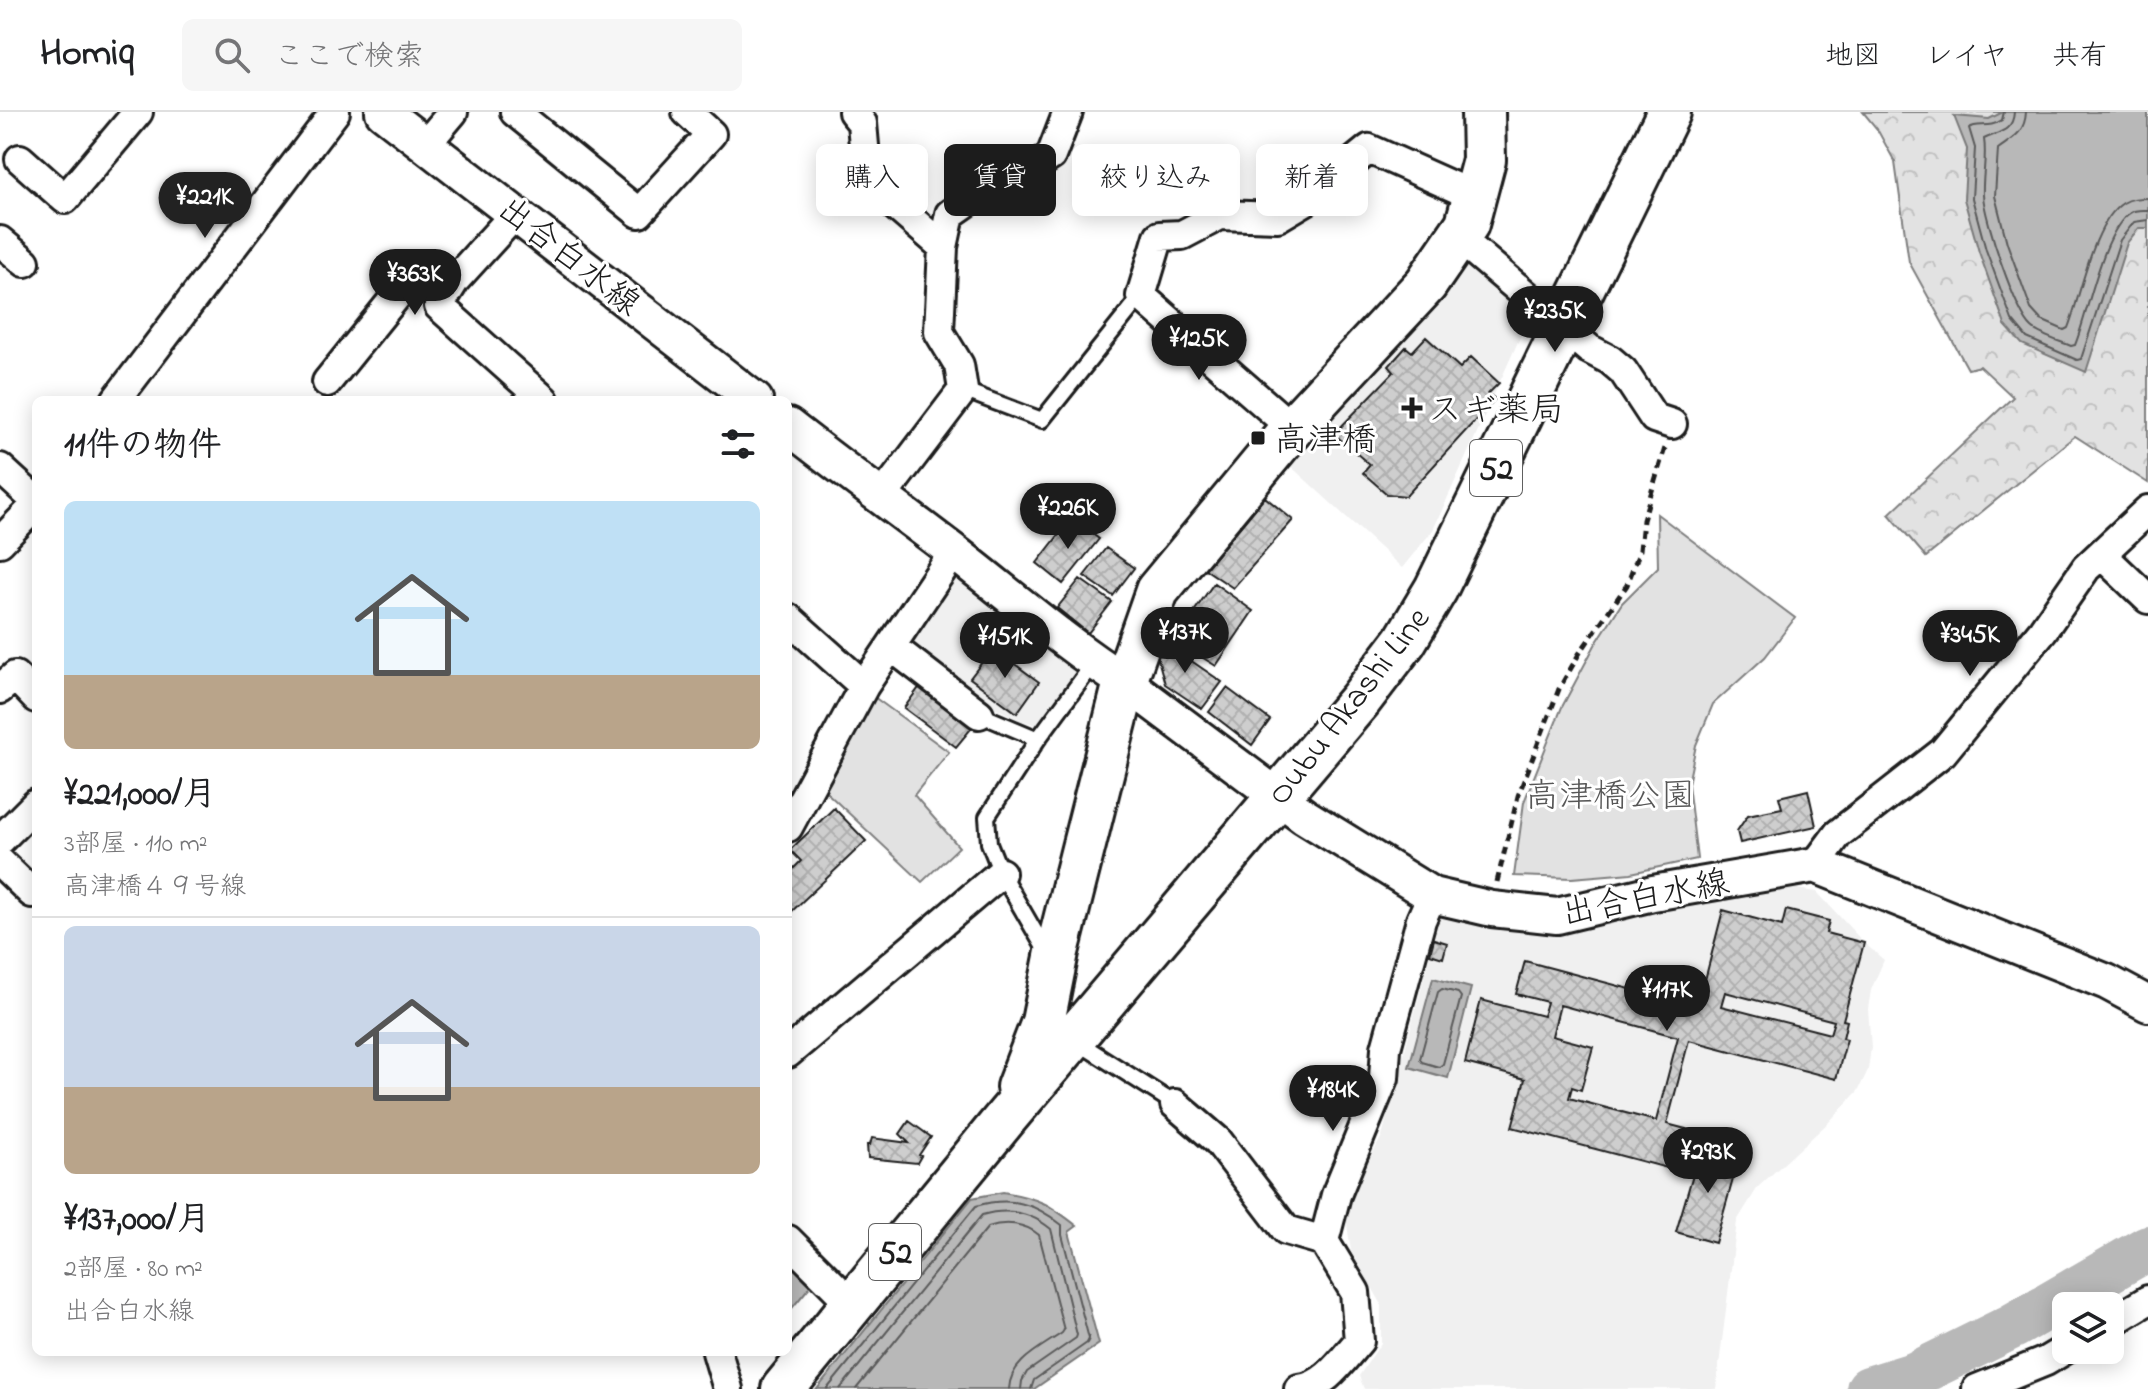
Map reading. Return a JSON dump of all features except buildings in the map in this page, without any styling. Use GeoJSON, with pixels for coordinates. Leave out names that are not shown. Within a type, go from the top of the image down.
{"type":"FeatureCollection","features":[{"type":"Feature","properties":{"kind":"main road","name":"Oubu Akashi Line"},"geometry":{"type":"LineString","coordinates":[[1008,1115],[1043,1022],[1110,673],[1157,591],[1292,428],[1426,284],[1467,224],[1484,160],[1483,112]]}},
{"type":"Feature","properties":{"kind":"main road","name":"Oubu Akashi Line"},"geometry":{"type":"LineString","coordinates":[[783,1389],[1008,1115],[1360,700],[1405,641],[1436,589],[1473,515],[1669,112]]}},
{"type":"Feature","properties":{"kind":"street"},"geometry":{"type":"LineString","coordinates":[[20,159],[65,199],[138,112]]}},
{"type":"Feature","properties":{"kind":"street"},"geometry":{"type":"LineString","coordinates":[[119,396],[335,112]]}},
{"type":"Feature","properties":{"kind":"street","name":"出合白水線"},"geometry":{"type":"LineString","coordinates":[[383,112],[750,396]]}},
{"type":"Feature","properties":{"kind":"street"},"geometry":{"type":"LineString","coordinates":[[426,144],[453,112]]}},
{"type":"Feature","properties":{"kind":"street"},"geometry":{"type":"LineString","coordinates":[[515,112],[639,213],[711,134],[687,112]]}},
{"type":"Feature","properties":{"kind":"street"},"geometry":{"type":"LineString","coordinates":[[853,112],[862,123],[870,184],[943,247]]}},
{"type":"Feature","properties":{"kind":"street"},"geometry":{"type":"LineString","coordinates":[[881,498],[963,390],[959,365],[939,332],[943,247],[950,214],[980,193],[999,189],[1051,156],[1067,114]]}},
{"type":"Feature","properties":{"kind":"street"},"geometry":{"type":"LineString","coordinates":[[1292,428],[1141,296],[1159,236],[1182,235],[1220,215],[1278,217],[1305,201],[1369,149],[1474,196]]}},
{"type":"Feature","properties":{"kind":"street"},"geometry":{"type":"LineString","coordinates":[[516,213],[455,280],[439,306],[540,396]]}},
{"type":"Feature","properties":{"kind":"street"},"geometry":{"type":"LineString","coordinates":[[1458,237],[1589,349],[1623,371],[1654,418],[1672,424]]}},
{"type":"Feature","properties":{"kind":"street"},"geometry":{"type":"LineString","coordinates":[[0,241],[25,262]]}},
{"type":"Feature","properties":{"kind":"street"},"geometry":{"type":"LineString","coordinates":[[327,382],[415,273],[455,280]]}},
{"type":"Feature","properties":{"kind":"street","name":"出合白水線"},"geometry":{"type":"LineString","coordinates":[[792,429],[1110,673],[1304,816],[1432,895],[1492,909],[1557,916],[1653,893],[1815,865]]}},
{"type":"Feature","properties":{"kind":"street"},"geometry":{"type":"LineString","coordinates":[[0,468],[32,499]]}},
{"type":"Feature","properties":{"kind":"street"},"geometry":{"type":"LineString","coordinates":[[0,542],[32,507]]}},
{"type":"Feature","properties":{"kind":"street"},"geometry":{"type":"LineString","coordinates":[[2148,510],[2086,568],[2043,630],[1943,752],[1838,834],[1815,865],[2107,982],[2148,1004]]}},
{"type":"Feature","properties":{"kind":"street"},"geometry":{"type":"LineString","coordinates":[[792,820],[864,686],[954,552]]}},
{"type":"Feature","properties":{"kind":"street"},"geometry":{"type":"LineString","coordinates":[[2101,554],[2148,599]]}},
{"type":"Feature","properties":{"kind":"street"},"geometry":{"type":"LineString","coordinates":[[792,622],[864,686]]}},
{"type":"Feature","properties":{"kind":"street"},"geometry":{"type":"LineString","coordinates":[[892,647],[979,714]]}},
{"type":"Feature","properties":{"kind":"street"},"geometry":{"type":"LineString","coordinates":[[0,689],[15,676],[32,694]]}},
{"type":"Feature","properties":{"kind":"street"},"geometry":{"type":"LineString","coordinates":[[0,840],[32,808]]}},
{"type":"Feature","properties":{"kind":"street"},"geometry":{"type":"LineString","coordinates":[[0,862],[32,893]]}},
{"type":"Feature","properties":{"kind":"street"},"geometry":{"type":"LineString","coordinates":[[792,1050],[1001,873]]}},
{"type":"Feature","properties":{"kind":"street"},"geometry":{"type":"LineString","coordinates":[[1324,1241],[1336,1195],[1384,1078],[1386,1048],[1421,920],[1432,895]]}},
{"type":"Feature","properties":{"kind":"street"},"geometry":{"type":"LineString","coordinates":[[1175,1104],[1218,1141],[1286,1230],[1324,1241],[1355,1292],[1359,1341],[1328,1376],[1299,1389]]}},
{"type":"Feature","properties":{"kind":"street"},"geometry":{"type":"LineString","coordinates":[[792,1244],[852,1304]]}},
{"type":"Feature","properties":{"kind":"street"},"geometry":{"type":"LineString","coordinates":[[2124,1315],[2148,1300]]}},
{"type":"Feature","properties":{"kind":"street"},"geometry":{"type":"LineString","coordinates":[[718,1356],[728,1389]]}},
{"type":"Feature","properties":{"kind":"street"},"geometry":{"type":"LineString","coordinates":[[1977,1389],[2052,1357]]}},
{"type":"Feature","properties":{"kind":"lane"},"geometry":{"type":"LineString","coordinates":[[963,390],[1042,420],[1141,296]]}},
{"type":"Feature","properties":{"kind":"lane"},"geometry":{"type":"LineString","coordinates":[[1057,952],[1042,944],[1001,873],[989,843],[987,817],[1038,739],[1110,673]]}},
{"type":"Feature","properties":{"kind":"lane"},"geometry":{"type":"LineString","coordinates":[[979,714],[1038,739]]}},
{"type":"Feature","properties":{"kind":"lane"},"geometry":{"type":"LineString","coordinates":[[1072,1039],[1175,1104]]}},
{"type":"Feature","properties":{"kind":"path"},"geometry":{"type":"LineString","coordinates":[[1492,909],[1518,796],[1559,689],[1579,654],[1627,585],[1640,550],[1643,520],[1672,424]]}},
{"type":"Feature","properties":{"kind":"shaded area"},"geometry":{"type":"Polygon","coordinates":[[[1466,251],[1535,304],[1433,530],[1402,568],[1285,461],[1466,251]]]}},
{"type":"Feature","properties":{"kind":"shaded area"},"geometry":{"type":"Polygon","coordinates":[[[968,577],[1083,668],[1043,727],[996,708],[903,641],[947,578],[968,577]]]}},
{"type":"Feature","properties":{"kind":"shaded area"},"geometry":{"type":"Polygon","coordinates":[[[1784,887],[1817,892],[1884,960],[1871,990],[1868,1009],[1871,1047],[1868,1070],[1858,1091],[1758,1187],[1737,1221],[1716,1389],[1364,1389],[1359,1376],[1381,1343],[1381,1303],[1351,1251],[1346,1218],[1360,1177],[1382,1136],[1440,917],[1490,928],[1523,928],[1784,887]]]}},
{"type":"Feature","properties":{"kind":"green space"},"geometry":{"type":"Polygon","coordinates":[[[1863,112],[2148,112],[2148,483],[2075,436],[1926,557],[1889,514],[2013,397],[1980,366],[1968,369],[1909,262],[1895,162],[1877,129],[1863,112]]]}},
{"type":"Feature","properties":{"kind":"green space","name":"高津橋公園"},"geometry":{"type":"Polygon","coordinates":[[[1657,514],[1795,618],[1765,657],[1713,704],[1696,745],[1688,784],[1697,859],[1631,873],[1572,878],[1514,876],[1524,802],[1562,707],[1622,603],[1658,567],[1657,514]]]}},
{"type":"Feature","properties":{"kind":"green space"},"geometry":{"type":"Polygon","coordinates":[[[874,697],[949,752],[914,795],[959,847],[922,882],[824,790],[874,697]]]}},
{"type":"Feature","properties":{"kind":"water"},"geometry":{"type":"Polygon","coordinates":[[[2003,112],[2148,112],[2148,228],[2139,228],[2127,243],[2086,372],[2022,344],[2005,325],[1979,252],[1964,199],[1967,149],[1954,116],[1989,119],[2003,112]]]}},
{"type":"Feature","properties":{"kind":"water"},"geometry":{"type":"Polygon","coordinates":[[[1433,978],[1471,988],[1448,1078],[1409,1067],[1433,978]]]}},
{"type":"Feature","properties":{"kind":"water"},"geometry":{"type":"Polygon","coordinates":[[[1003,1192],[1043,1203],[1077,1226],[1069,1232],[1099,1344],[1034,1389],[817,1389],[972,1198],[1003,1192]]]}},
{"type":"Feature","properties":{"kind":"water"},"geometry":{"type":"Polygon","coordinates":[[[792,1263],[812,1284],[792,1308],[792,1263]]]}},
{"type":"Feature","properties":{"kind":"waterway"},"geometry":{"type":"LineString","coordinates":[[1869,1389],[1914,1375],[2013,1326],[2148,1248]]}},
{"type":"Feature","properties":{"kind":"place","name":"スギ薬局"},"geometry":{"type":"Point","coordinates":[1412,408]}},
{"type":"Feature","properties":{"kind":"place","name":"高津橋"},"geometry":{"type":"Point","coordinates":[1258,438]}}]}
